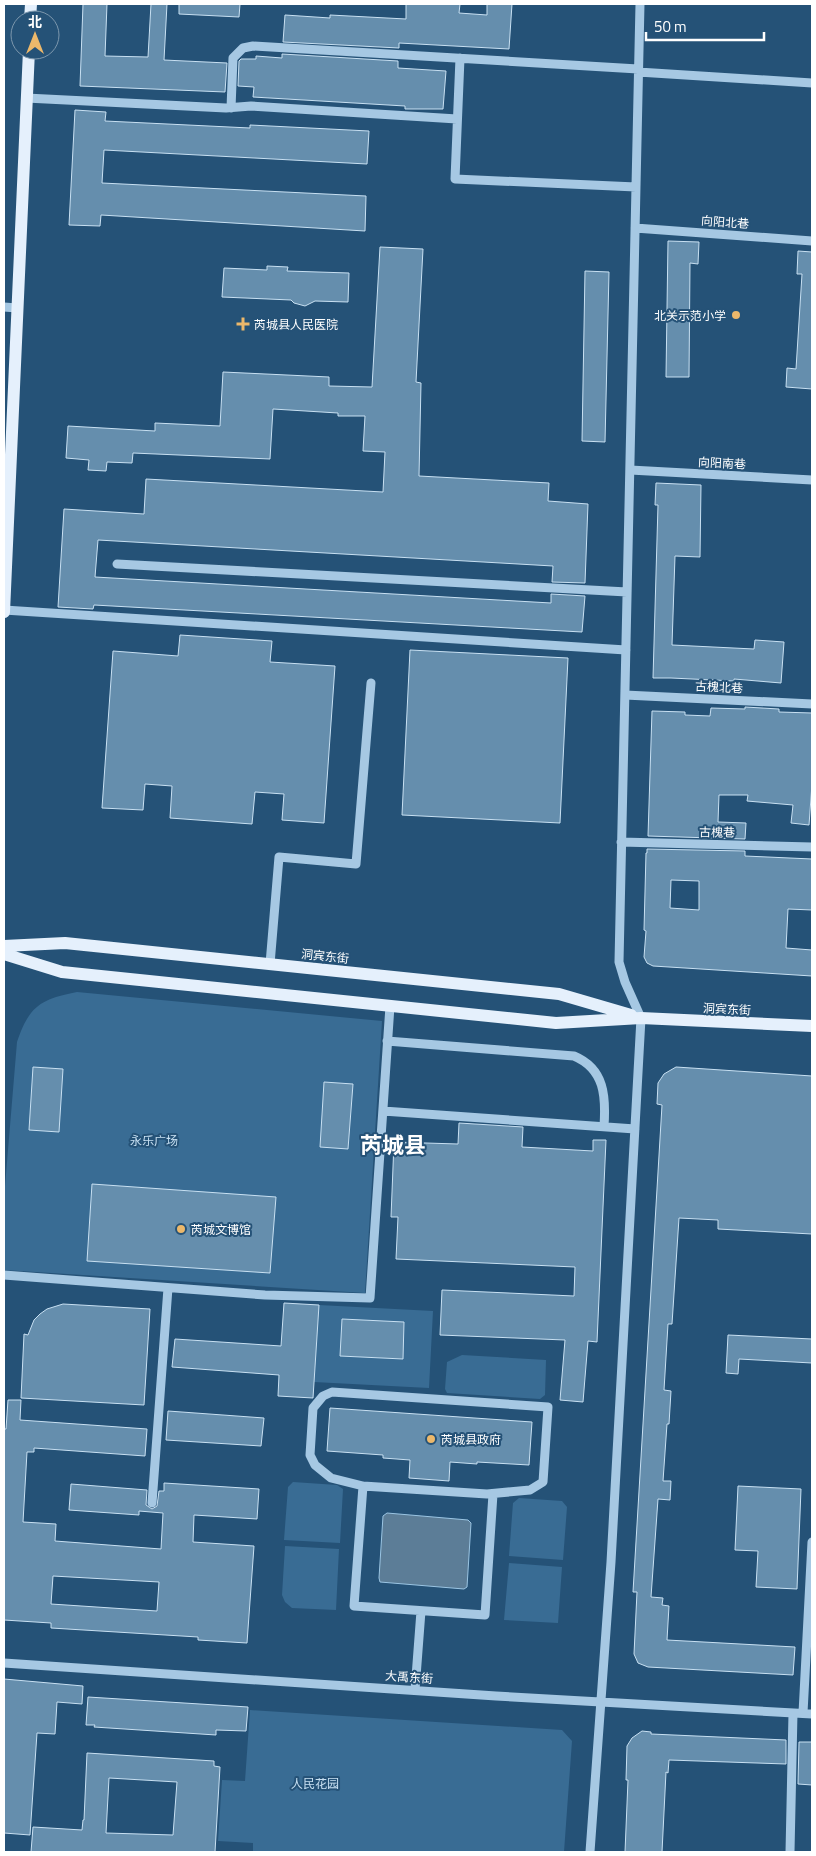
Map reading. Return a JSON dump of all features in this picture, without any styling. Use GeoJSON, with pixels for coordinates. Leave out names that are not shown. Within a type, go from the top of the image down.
{"type":"FeatureCollection","features":[{"type":"Feature","properties":{"kind":"main road"},"geometry":{"type":"LineString","coordinates":[[4,611],[10,308],[28,60]]}},
{"type":"Feature","properties":{"kind":"main road","name":"洞宾东街"},"geometry":{"type":"LineString","coordinates":[[4,946],[65,943],[559,994],[641,1018]]}},
{"type":"Feature","properties":{"kind":"main road","name":"洞宾东街"},"geometry":{"type":"LineString","coordinates":[[4,954],[62,972],[556,1023],[641,1018],[812,1026]]}},
{"type":"Feature","properties":{"kind":"street"},"geometry":{"type":"LineString","coordinates":[[590,1852],[611,1562],[641,1018],[625,982],[619,962],[640,4]]}},
{"type":"Feature","properties":{"kind":"street"},"geometry":{"type":"LineString","coordinates":[[231,108],[233,58],[243,48],[253,46],[460,58],[812,83]]}},
{"type":"Feature","properties":{"kind":"street"},"geometry":{"type":"LineString","coordinates":[[460,58],[455,179],[636,187]]}},
{"type":"Feature","properties":{"kind":"street"},"geometry":{"type":"LineString","coordinates":[[26,98],[231,108],[251,106],[457,119]]}},
{"type":"Feature","properties":{"kind":"street","name":"向阳北巷"},"geometry":{"type":"LineString","coordinates":[[635,228],[812,241]]}},
{"type":"Feature","properties":{"kind":"street","name":"向阳南巷"},"geometry":{"type":"LineString","coordinates":[[630,470],[812,480]]}},
{"type":"Feature","properties":{"kind":"street"},"geometry":{"type":"LineString","coordinates":[[117,564],[627,592]]}},
{"type":"Feature","properties":{"kind":"street"},"geometry":{"type":"LineString","coordinates":[[4,611],[626,650]]}},
{"type":"Feature","properties":{"kind":"street"},"geometry":{"type":"LineString","coordinates":[[270,964],[279,857],[356,864],[371,683]]}},
{"type":"Feature","properties":{"kind":"street","name":"古槐北巷"},"geometry":{"type":"LineString","coordinates":[[625,695],[812,704]]}},
{"type":"Feature","properties":{"kind":"street","name":"古槐巷"},"geometry":{"type":"LineString","coordinates":[[622,842],[812,847]]}},
{"type":"Feature","properties":{"kind":"street"},"geometry":{"type":"LineString","coordinates":[[4,1276],[265,1295],[370,1298],[390,1006]]}},
{"type":"Feature","properties":{"kind":"street"},"geometry":{"type":"LineString","coordinates":[[387,1042],[574,1056],[588,1064],[602,1085],[605,1108],[604,1126]]}},
{"type":"Feature","properties":{"kind":"street"},"geometry":{"type":"LineString","coordinates":[[383,1111],[635,1129]]}},
{"type":"Feature","properties":{"kind":"street"},"geometry":{"type":"LineString","coordinates":[[152,1503],[168,1288]]}},
{"type":"Feature","properties":{"kind":"street"},"geometry":{"type":"LineString","coordinates":[[332,1392],[548,1407],[543,1482],[530,1490],[493,1494],[363,1486],[331,1478],[315,1465],[310,1455],[313,1408],[317,1401],[332,1392]]}},
{"type":"Feature","properties":{"kind":"street"},"geometry":{"type":"LineString","coordinates":[[363,1486],[354,1606],[485,1615],[493,1494]]}},
{"type":"Feature","properties":{"kind":"street"},"geometry":{"type":"LineString","coordinates":[[790,1852],[803,1713],[812,1542]]}},
{"type":"Feature","properties":{"kind":"street"},"geometry":{"type":"LineString","coordinates":[[415,1690],[420,1611]]}},
{"type":"Feature","properties":{"kind":"street","name":"大禹东街"},"geometry":{"type":"LineString","coordinates":[[4,1663],[601,1702],[803,1713]]}},
{"type":"Feature","properties":{"kind":"green space","name":"永乐广场"},"geometry":{"type":"Polygon","coordinates":[[[77,992],[382,1021],[365,1293],[4,1270],[4,1198],[17,1042],[26,1020],[38,1006],[45,1001],[77,992]]]}},
{"type":"Feature","properties":{"kind":"green space"},"geometry":{"type":"Polygon","coordinates":[[[319,1305],[433,1311],[429,1388],[314,1382],[319,1305]],[[342,1320],[341,1356],[403,1359],[404,1322],[342,1320]]]}},
{"type":"Feature","properties":{"kind":"green space"},"geometry":{"type":"Polygon","coordinates":[[[462,1355],[546,1360],[545,1395],[540,1399],[447,1393],[445,1389],[447,1362],[462,1355]]]}},
{"type":"Feature","properties":{"kind":"green space"},"geometry":{"type":"Polygon","coordinates":[[[293,1482],[337,1485],[343,1489],[340,1543],[284,1540],[288,1487],[293,1482]]]}},
{"type":"Feature","properties":{"kind":"green space"},"geometry":{"type":"Polygon","coordinates":[[[519,1498],[562,1501],[567,1507],[563,1560],[509,1556],[513,1503],[519,1498]]]}},
{"type":"Feature","properties":{"kind":"green space"},"geometry":{"type":"Polygon","coordinates":[[[285,1546],[339,1549],[336,1610],[292,1608],[285,1602],[282,1595],[285,1546]]]}},
{"type":"Feature","properties":{"kind":"green space"},"geometry":{"type":"Polygon","coordinates":[[[509,1563],[562,1567],[558,1623],[504,1620],[509,1563]]]}},
{"type":"Feature","properties":{"kind":"green space","name":"人民花园"},"geometry":{"type":"Polygon","coordinates":[[[250,1710],[562,1730],[572,1741],[564,1852],[253,1852],[253,1843],[218,1841],[222,1780],[245,1781],[250,1710]]]}},
{"type":"Feature","properties":{"kind":"shaded area"},"geometry":{"type":"Polygon","coordinates":[[[387,1513],[468,1520],[471,1523],[467,1587],[464,1589],[380,1582],[383,1516],[387,1513]]]}},
{"type":"Feature","properties":{"kind":"building"},"geometry":{"type":"Polygon","coordinates":[[[83,4],[107,4],[105,56],[148,57],[151,4],[167,4],[164,60],[227,63],[225,92],[80,86],[83,4]]]}},
{"type":"Feature","properties":{"kind":"building"},"geometry":{"type":"Polygon","coordinates":[[[179,4],[240,4],[239,17],[179,14],[179,4]]]}},
{"type":"Feature","properties":{"kind":"building"},"geometry":{"type":"Polygon","coordinates":[[[406,4],[460,4],[459,13],[487,15],[487,4],[512,4],[509,49],[399,43],[399,48],[283,42],[285,15],[330,18],[330,15],[406,19],[406,4]]]}},
{"type":"Feature","properties":{"kind":"building"},"geometry":{"type":"Polygon","coordinates":[[[282,54],[398,61],[398,68],[446,71],[443,109],[405,109],[405,106],[253,97],[254,87],[238,86],[239,61],[241,59],[256,59],[256,56],[282,58],[282,54]]]}},
{"type":"Feature","properties":{"kind":"building"},"geometry":{"type":"Polygon","coordinates":[[[75,110],[106,112],[105,121],[250,128],[250,125],[369,131],[367,164],[104,150],[102,183],[366,196],[365,231],[101,215],[100,226],[69,225],[75,110]]]}},
{"type":"Feature","properties":{"kind":"building"},"geometry":{"type":"Polygon","coordinates":[[[668,241],[699,242],[698,264],[690,263],[689,377],[666,377],[668,241]]]}},
{"type":"Feature","properties":{"kind":"building"},"geometry":{"type":"Polygon","coordinates":[[[380,247],[423,249],[416,382],[421,383],[419,476],[549,483],[548,501],[588,504],[585,583],[552,582],[553,566],[98,540],[95,577],[551,603],[551,594],[585,596],[582,632],[94,605],[93,609],[58,607],[64,509],[144,514],[146,479],[383,492],[385,452],[363,451],[365,416],[338,416],[338,413],[273,409],[270,459],[133,453],[132,463],[107,462],[106,471],[88,470],[89,460],[66,458],[68,426],[155,431],[155,423],[220,426],[223,372],[329,377],[329,386],[372,387],[380,247]]]}},
{"type":"Feature","properties":{"kind":"building"},"geometry":{"type":"Polygon","coordinates":[[[798,251],[812,252],[812,389],[786,387],[787,368],[796,369],[802,274],[797,274],[798,251]]]}},
{"type":"Feature","properties":{"kind":"building"},"geometry":{"type":"Polygon","coordinates":[[[267,266],[288,267],[287,271],[349,273],[348,302],[315,301],[305,306],[294,303],[291,300],[222,297],[224,268],[267,270],[267,266]]]}},
{"type":"Feature","properties":{"kind":"building"},"geometry":{"type":"Polygon","coordinates":[[[585,271],[609,272],[605,442],[582,441],[585,271]]]}},
{"type":"Feature","properties":{"kind":"building"},"geometry":{"type":"Polygon","coordinates":[[[656,483],[701,485],[700,557],[675,556],[672,645],[754,649],[755,640],[784,642],[781,683],[734,679],[734,681],[653,678],[658,505],[655,505],[656,483]]]}},
{"type":"Feature","properties":{"kind":"building"},"geometry":{"type":"Polygon","coordinates":[[[180,635],[272,641],[270,662],[335,666],[324,823],[282,820],[284,794],[255,792],[252,824],[170,818],[172,786],[145,784],[143,810],[102,808],[113,651],[178,656],[180,635]]]}},
{"type":"Feature","properties":{"kind":"building"},"geometry":{"type":"Polygon","coordinates":[[[410,650],[568,658],[560,823],[402,815],[410,650]]]}},
{"type":"Feature","properties":{"kind":"building"},"geometry":{"type":"Polygon","coordinates":[[[745,707],[779,709],[779,712],[812,713],[812,784],[809,825],[791,823],[793,805],[747,801],[748,795],[719,795],[718,822],[746,823],[745,839],[648,836],[652,711],[685,712],[685,715],[710,716],[711,708],[745,709],[745,707]]]}},
{"type":"Feature","properties":{"kind":"building"},"geometry":{"type":"Polygon","coordinates":[[[647,849],[745,851],[745,856],[812,859],[812,910],[788,909],[786,948],[812,950],[812,976],[653,966],[647,963],[644,957],[646,931],[644,930],[647,849]],[[671,880],[670,908],[699,910],[699,881],[671,880]]]}},
{"type":"Feature","properties":{"kind":"building"},"geometry":{"type":"Polygon","coordinates":[[[33,1067],[63,1069],[59,1132],[29,1130],[33,1067]]]}},
{"type":"Feature","properties":{"kind":"building"},"geometry":{"type":"Polygon","coordinates":[[[676,1067],[812,1076],[812,1234],[718,1229],[718,1220],[679,1218],[672,1324],[668,1324],[664,1390],[671,1391],[663,1481],[671,1481],[670,1500],[658,1499],[651,1597],[663,1598],[662,1605],[669,1606],[667,1640],[795,1647],[793,1675],[648,1667],[638,1663],[634,1654],[637,1592],[633,1592],[662,1105],[657,1104],[658,1083],[664,1074],[676,1067]]]}},
{"type":"Feature","properties":{"kind":"building"},"geometry":{"type":"Polygon","coordinates":[[[324,1082],[353,1084],[348,1149],[320,1147],[324,1082]]]}},
{"type":"Feature","properties":{"kind":"building"},"geometry":{"type":"Polygon","coordinates":[[[459,1123],[523,1127],[522,1147],[593,1151],[593,1140],[606,1140],[597,1342],[588,1341],[583,1402],[560,1400],[565,1340],[440,1335],[442,1290],[574,1296],[575,1267],[396,1259],[398,1217],[391,1217],[394,1142],[458,1144],[459,1123]]]}},
{"type":"Feature","properties":{"kind":"building","name":"芮城文博馆"},"geometry":{"type":"Polygon","coordinates":[[[92,1184],[276,1197],[270,1273],[87,1261],[92,1184]]]}},
{"type":"Feature","properties":{"kind":"building"},"geometry":{"type":"Polygon","coordinates":[[[284,1303],[319,1305],[313,1398],[278,1396],[279,1375],[172,1367],[175,1339],[281,1346],[284,1303]]]}},
{"type":"Feature","properties":{"kind":"building"},"geometry":{"type":"Polygon","coordinates":[[[63,1304],[150,1309],[144,1405],[21,1398],[24,1334],[28,1335],[34,1320],[40,1314],[47,1309],[63,1304]]]}},
{"type":"Feature","properties":{"kind":"building"},"geometry":{"type":"Polygon","coordinates":[[[342,1319],[404,1322],[403,1359],[340,1356],[342,1319]]]}},
{"type":"Feature","properties":{"kind":"building"},"geometry":{"type":"Polygon","coordinates":[[[728,1335],[812,1339],[812,1363],[739,1359],[738,1374],[726,1373],[728,1335]]]}},
{"type":"Feature","properties":{"kind":"building"},"geometry":{"type":"Polygon","coordinates":[[[8,1400],[21,1400],[20,1420],[147,1429],[145,1456],[34,1448],[34,1452],[27,1452],[23,1522],[56,1524],[55,1541],[161,1549],[163,1513],[139,1511],[139,1515],[69,1510],[71,1484],[147,1490],[146,1505],[152,1509],[157,1506],[159,1491],[164,1491],[164,1483],[259,1489],[257,1519],[194,1515],[193,1542],[254,1546],[247,1643],[198,1640],[198,1637],[51,1628],[51,1623],[4,1620],[4,1429],[6,1429],[8,1400]],[[53,1576],[51,1604],[157,1611],[159,1582],[53,1576]]]}},
{"type":"Feature","properties":{"kind":"building"},"geometry":{"type":"Polygon","coordinates":[[[330,1408],[532,1422],[529,1465],[450,1462],[449,1481],[409,1478],[410,1460],[383,1458],[383,1455],[327,1451],[330,1408]]]}},
{"type":"Feature","properties":{"kind":"building"},"geometry":{"type":"Polygon","coordinates":[[[168,1411],[264,1418],[261,1446],[166,1440],[168,1411]]]}},
{"type":"Feature","properties":{"kind":"building"},"geometry":{"type":"Polygon","coordinates":[[[738,1486],[801,1489],[797,1589],[756,1587],[758,1551],[735,1550],[738,1486]]]}},
{"type":"Feature","properties":{"kind":"building"},"geometry":{"type":"Polygon","coordinates":[[[4,1679],[83,1686],[82,1704],[57,1702],[55,1734],[37,1733],[30,1835],[4,1833],[4,1679]]]}},
{"type":"Feature","properties":{"kind":"building"},"geometry":{"type":"Polygon","coordinates":[[[88,1697],[248,1707],[246,1731],[216,1730],[216,1735],[94,1727],[95,1725],[86,1725],[88,1697]]]}},
{"type":"Feature","properties":{"kind":"building"},"geometry":{"type":"Polygon","coordinates":[[[642,1731],[651,1732],[651,1734],[786,1740],[786,1764],[669,1760],[668,1773],[666,1772],[662,1852],[625,1852],[628,1780],[626,1780],[627,1746],[632,1738],[642,1731]]]}},
{"type":"Feature","properties":{"kind":"building"},"geometry":{"type":"Polygon","coordinates":[[[799,1742],[812,1742],[812,1785],[798,1784],[799,1742]]]}},
{"type":"Feature","properties":{"kind":"building"},"geometry":{"type":"Polygon","coordinates":[[[87,1753],[214,1761],[214,1766],[220,1767],[215,1852],[31,1852],[33,1827],[82,1830],[87,1753]],[[109,1778],[106,1833],[173,1835],[177,1782],[109,1778]]]}},
{"type":"Feature","properties":{"kind":"place","name":"北关示范小学"},"geometry":{"type":"Point","coordinates":[736,315]}},
{"type":"Feature","properties":{"kind":"place","name":"芮城县人民医院"},"geometry":{"type":"Point","coordinates":[243,324]}},
{"type":"Feature","properties":{"kind":"place","name":"芮城文博馆"},"geometry":{"type":"Point","coordinates":[181,1229]}},
{"type":"Feature","properties":{"kind":"place","name":"芮城县政府"},"geometry":{"type":"Point","coordinates":[431,1439]}},
{"type":"Feature","properties":{"kind":"district","name":"芮城县"},"geometry":{"type":"Point","coordinates":[393,1145]}}]}
